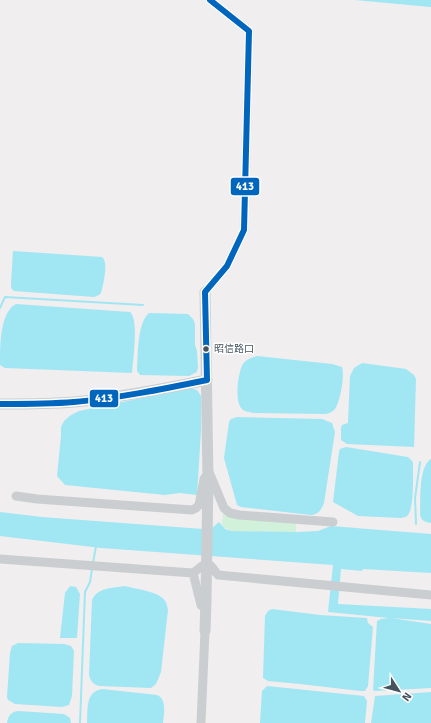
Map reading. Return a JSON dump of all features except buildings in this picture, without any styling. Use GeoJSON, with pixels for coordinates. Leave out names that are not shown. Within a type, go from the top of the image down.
{"type":"FeatureCollection","features":[{"type":"Feature","properties":{"kind":"street"},"geometry":{"type":"LineString","coordinates":[[201,723],[206,605],[208,475],[205,292],[228,266],[244,230],[249,31],[210,0]]}},
{"type":"Feature","properties":{"kind":"street"},"geometry":{"type":"LineString","coordinates":[[0,404],[48,404],[74,402],[207,380]]}},
{"type":"Feature","properties":{"kind":"street"},"geometry":{"type":"LineString","coordinates":[[16,496],[37,499],[192,510],[198,505],[204,479],[208,475]]}},
{"type":"Feature","properties":{"kind":"street"},"geometry":{"type":"LineString","coordinates":[[208,475],[224,508],[230,513],[239,515],[333,522]]}},
{"type":"Feature","properties":{"kind":"street"},"geometry":{"type":"LineString","coordinates":[[0,559],[193,573],[206,564],[211,566],[218,575],[431,595]]}},
{"type":"Feature","properties":{"kind":"street"},"geometry":{"type":"LineString","coordinates":[[193,573],[201,605],[206,605]]}},
{"type":"Feature","properties":{"kind":"green space"},"geometry":{"type":"Polygon","coordinates":[[[223,513],[230,516],[296,522],[296,532],[231,531],[222,526],[223,513]]]}},
{"type":"Feature","properties":{"kind":"water"},"geometry":{"type":"Polygon","coordinates":[[[355,0],[431,0],[431,7],[430,7],[355,0]]]}},
{"type":"Feature","properties":{"kind":"water"},"geometry":{"type":"Polygon","coordinates":[[[13,251],[102,257],[105,268],[101,293],[94,297],[14,291],[11,288],[13,251]]]}},
{"type":"Feature","properties":{"kind":"water"},"geometry":{"type":"Polygon","coordinates":[[[16,304],[130,312],[133,316],[135,331],[132,373],[5,368],[0,365],[2,330],[7,314],[16,304]]]}},
{"type":"Feature","properties":{"kind":"water"},"geometry":{"type":"Polygon","coordinates":[[[149,313],[188,314],[193,319],[195,324],[195,345],[198,367],[197,372],[189,376],[140,375],[137,371],[140,332],[142,324],[149,313]]]}},
{"type":"Feature","properties":{"kind":"water"},"geometry":{"type":"Polygon","coordinates":[[[257,356],[332,364],[342,367],[342,388],[337,406],[331,412],[326,414],[254,413],[243,410],[237,394],[241,368],[249,359],[257,356]]]}},
{"type":"Feature","properties":{"kind":"water"},"geometry":{"type":"Polygon","coordinates":[[[362,363],[406,369],[414,375],[416,379],[414,447],[347,444],[341,440],[342,425],[348,423],[350,376],[354,368],[362,363]]]}},
{"type":"Feature","properties":{"kind":"water"},"geometry":{"type":"Polygon","coordinates":[[[190,388],[197,390],[201,396],[201,431],[197,495],[180,493],[165,495],[65,485],[57,476],[61,427],[64,421],[71,415],[79,411],[190,388]]]}},
{"type":"Feature","properties":{"kind":"water"},"geometry":{"type":"Polygon","coordinates":[[[237,417],[322,419],[332,423],[335,432],[324,503],[318,513],[311,515],[241,507],[237,505],[224,458],[229,422],[231,419],[237,417]]]}},
{"type":"Feature","properties":{"kind":"water"},"geometry":{"type":"Polygon","coordinates":[[[346,447],[408,457],[413,462],[412,503],[411,509],[407,516],[401,518],[358,516],[333,502],[339,452],[340,449],[346,447]]]}},
{"type":"Feature","properties":{"kind":"water"},"geometry":{"type":"Polygon","coordinates":[[[431,459],[431,523],[424,521],[421,518],[420,493],[424,469],[431,459]]]}},
{"type":"Feature","properties":{"kind":"water"},"geometry":{"type":"Polygon","coordinates":[[[0,512],[42,517],[203,529],[212,528],[219,522],[225,529],[231,531],[318,531],[331,526],[431,534],[431,573],[341,569],[338,604],[431,609],[431,621],[391,618],[431,624],[431,688],[373,690],[377,621],[389,618],[328,612],[333,565],[101,548],[0,536],[0,512]]]}},
{"type":"Feature","properties":{"kind":"water"},"geometry":{"type":"Polygon","coordinates":[[[70,586],[76,587],[80,594],[77,638],[60,638],[65,593],[70,586]]]}},
{"type":"Feature","properties":{"kind":"water"},"geometry":{"type":"Polygon","coordinates":[[[125,586],[158,595],[166,602],[167,605],[168,610],[161,672],[156,684],[151,688],[99,686],[92,682],[89,675],[92,600],[102,590],[125,586]]]}},
{"type":"Feature","properties":{"kind":"water"},"geometry":{"type":"Polygon","coordinates":[[[272,609],[320,615],[367,618],[368,623],[373,627],[368,686],[365,691],[268,681],[263,678],[265,616],[268,611],[272,609]]]}},
{"type":"Feature","properties":{"kind":"water"},"geometry":{"type":"Polygon","coordinates":[[[18,643],[64,644],[71,646],[74,651],[72,696],[69,705],[62,707],[15,704],[8,700],[10,653],[12,646],[18,643]]]}},
{"type":"Feature","properties":{"kind":"water"},"geometry":{"type":"Polygon","coordinates":[[[267,686],[364,696],[367,701],[365,723],[260,723],[262,691],[267,686]]]}},
{"type":"Feature","properties":{"kind":"water"},"geometry":{"type":"Polygon","coordinates":[[[102,689],[157,695],[164,703],[163,723],[87,723],[88,702],[90,697],[102,689]]]}},
{"type":"Feature","properties":{"kind":"water"},"geometry":{"type":"Polygon","coordinates":[[[431,692],[431,723],[371,723],[375,696],[431,692]]]}},
{"type":"Feature","properties":{"kind":"water"},"geometry":{"type":"Polygon","coordinates":[[[13,712],[64,714],[70,718],[71,723],[7,723],[10,715],[13,712]]]}},
{"type":"Feature","properties":{"kind":"waterway"},"geometry":{"type":"LineString","coordinates":[[0,308],[5,297],[143,305]]}},
{"type":"Feature","properties":{"kind":"waterway"},"geometry":{"type":"LineString","coordinates":[[416,524],[415,498],[420,462]]}},
{"type":"Feature","properties":{"kind":"waterway"},"geometry":{"type":"LineString","coordinates":[[93,563],[96,546]]}},
{"type":"Feature","properties":{"kind":"waterway"},"geometry":{"type":"LineString","coordinates":[[80,723],[85,592],[90,582],[92,569]]}},
{"type":"Feature","properties":{"kind":"transit line","name":"413"},"geometry":{"type":"LineString","coordinates":[[207,380],[205,292],[227,266],[244,230],[249,31],[210,0]]}},
{"type":"Feature","properties":{"kind":"transit line","name":"413"},"geometry":{"type":"LineString","coordinates":[[0,404],[74,402],[141,393],[207,380]]}},
{"type":"Feature","properties":{"kind":"place","name":"昭信路口"},"geometry":{"type":"Point","coordinates":[206,349]}}]}
